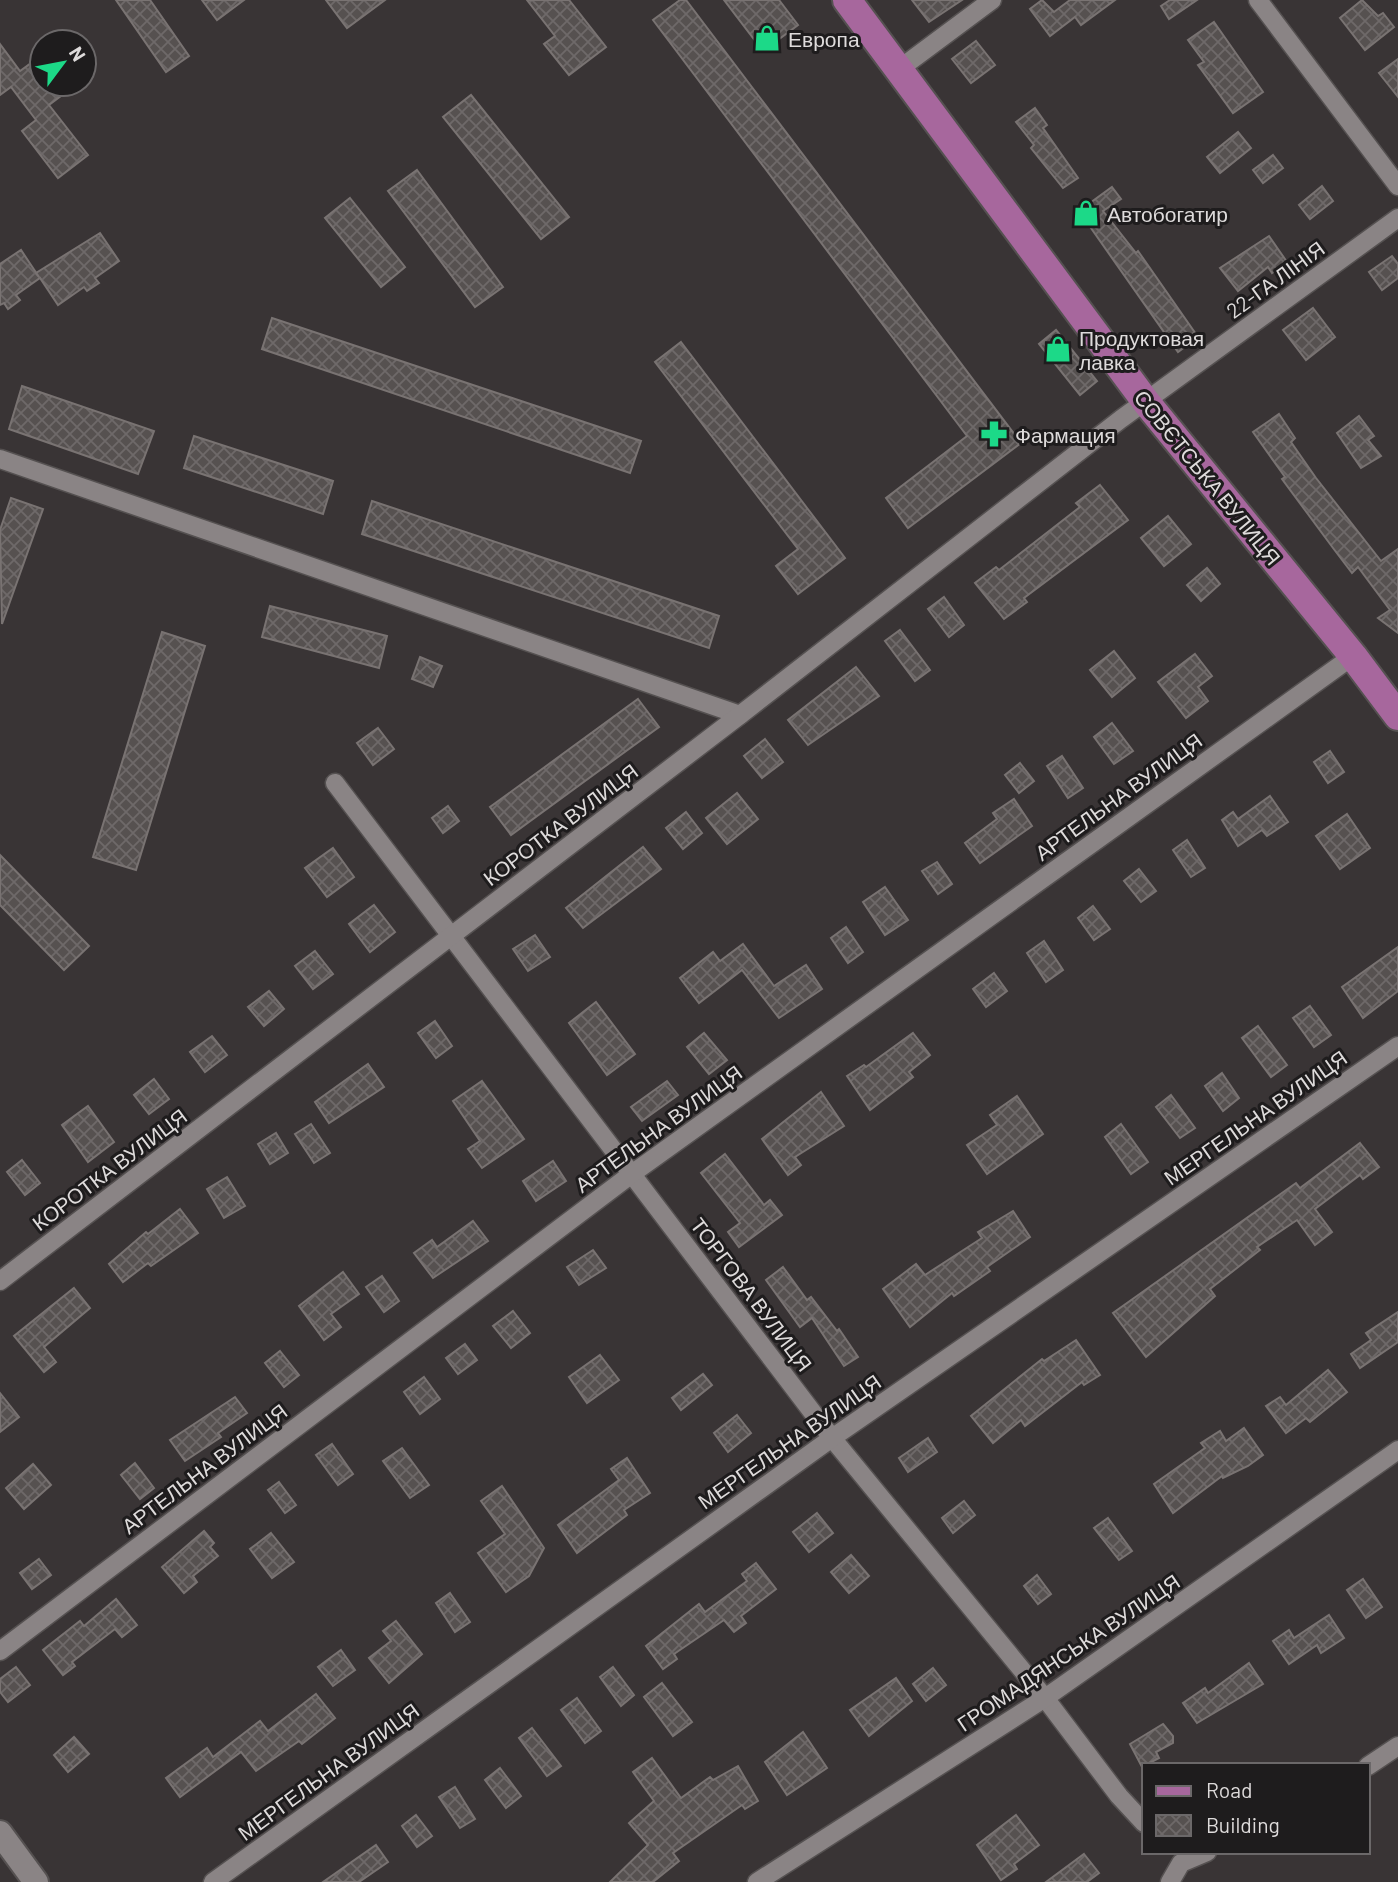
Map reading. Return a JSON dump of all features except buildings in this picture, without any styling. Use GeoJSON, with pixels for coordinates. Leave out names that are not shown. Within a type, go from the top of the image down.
{"type":"FeatureCollection","features":[{"type":"Feature","properties":{"kind":"main road","name":"СОВЄТСЬКА ВУЛИЦЯ"},"geometry":{"type":"LineString","coordinates":[[846,0],[1146,402],[1353,656],[1398,716]]}},
{"type":"Feature","properties":{"kind":"street"},"geometry":{"type":"LineString","coordinates":[[898,70],[992,0]]}},
{"type":"Feature","properties":{"kind":"street"},"geometry":{"type":"LineString","coordinates":[[1258,0],[1398,186]]}},
{"type":"Feature","properties":{"kind":"street","name":"22-ГА ЛІНІЯ"},"geometry":{"type":"LineString","coordinates":[[1146,402],[1398,218]]}},
{"type":"Feature","properties":{"kind":"street","name":"КОРОТКА ВУЛИЦЯ"},"geometry":{"type":"LineString","coordinates":[[0,1281],[1146,402]]}},
{"type":"Feature","properties":{"kind":"street"},"geometry":{"type":"LineString","coordinates":[[0,459],[740,715]]}},
{"type":"Feature","properties":{"kind":"street","name":"АРТЕЛЬНА ВУЛИЦЯ"},"geometry":{"type":"LineString","coordinates":[[0,1651],[633,1173],[1353,656]]}},
{"type":"Feature","properties":{"kind":"street","name":"ТОРГОВА ВУЛИЦЯ"},"geometry":{"type":"LineString","coordinates":[[335,783],[832,1438],[1045,1698],[1119,1796],[1142,1821]]}},
{"type":"Feature","properties":{"kind":"street","name":"МЕРГЕЛЬНА ВУЛИЦЯ"},"geometry":{"type":"LineString","coordinates":[[212,1882],[832,1438],[1398,1046]]}},
{"type":"Feature","properties":{"kind":"street","name":"ГРОМАДЯНСЬКА ВУЛИЦЯ"},"geometry":{"type":"LineString","coordinates":[[757,1882],[1045,1698],[1398,1450]]}},
{"type":"Feature","properties":{"kind":"street"},"geometry":{"type":"LineString","coordinates":[[1370,1765],[1398,1746]]}},
{"type":"Feature","properties":{"kind":"street"},"geometry":{"type":"LineString","coordinates":[[0,1833],[36,1882]]}},
{"type":"Feature","properties":{"kind":"street"},"geometry":{"type":"LineString","coordinates":[[1170,1882],[1176,1858],[1197,1854]]}},
{"type":"Feature","properties":{"kind":"place","name":"Европа"},"geometry":{"type":"Point","coordinates":[767,38]}},
{"type":"Feature","properties":{"kind":"place","name":"Автобогатир"},"geometry":{"type":"Point","coordinates":[1086,213]}},
{"type":"Feature","properties":{"kind":"place","name":"Продуктовая лавка"},"geometry":{"type":"Point","coordinates":[1058,349]}},
{"type":"Feature","properties":{"kind":"place","name":"Фармация"},"geometry":{"type":"Point","coordinates":[994,434]}}]}
